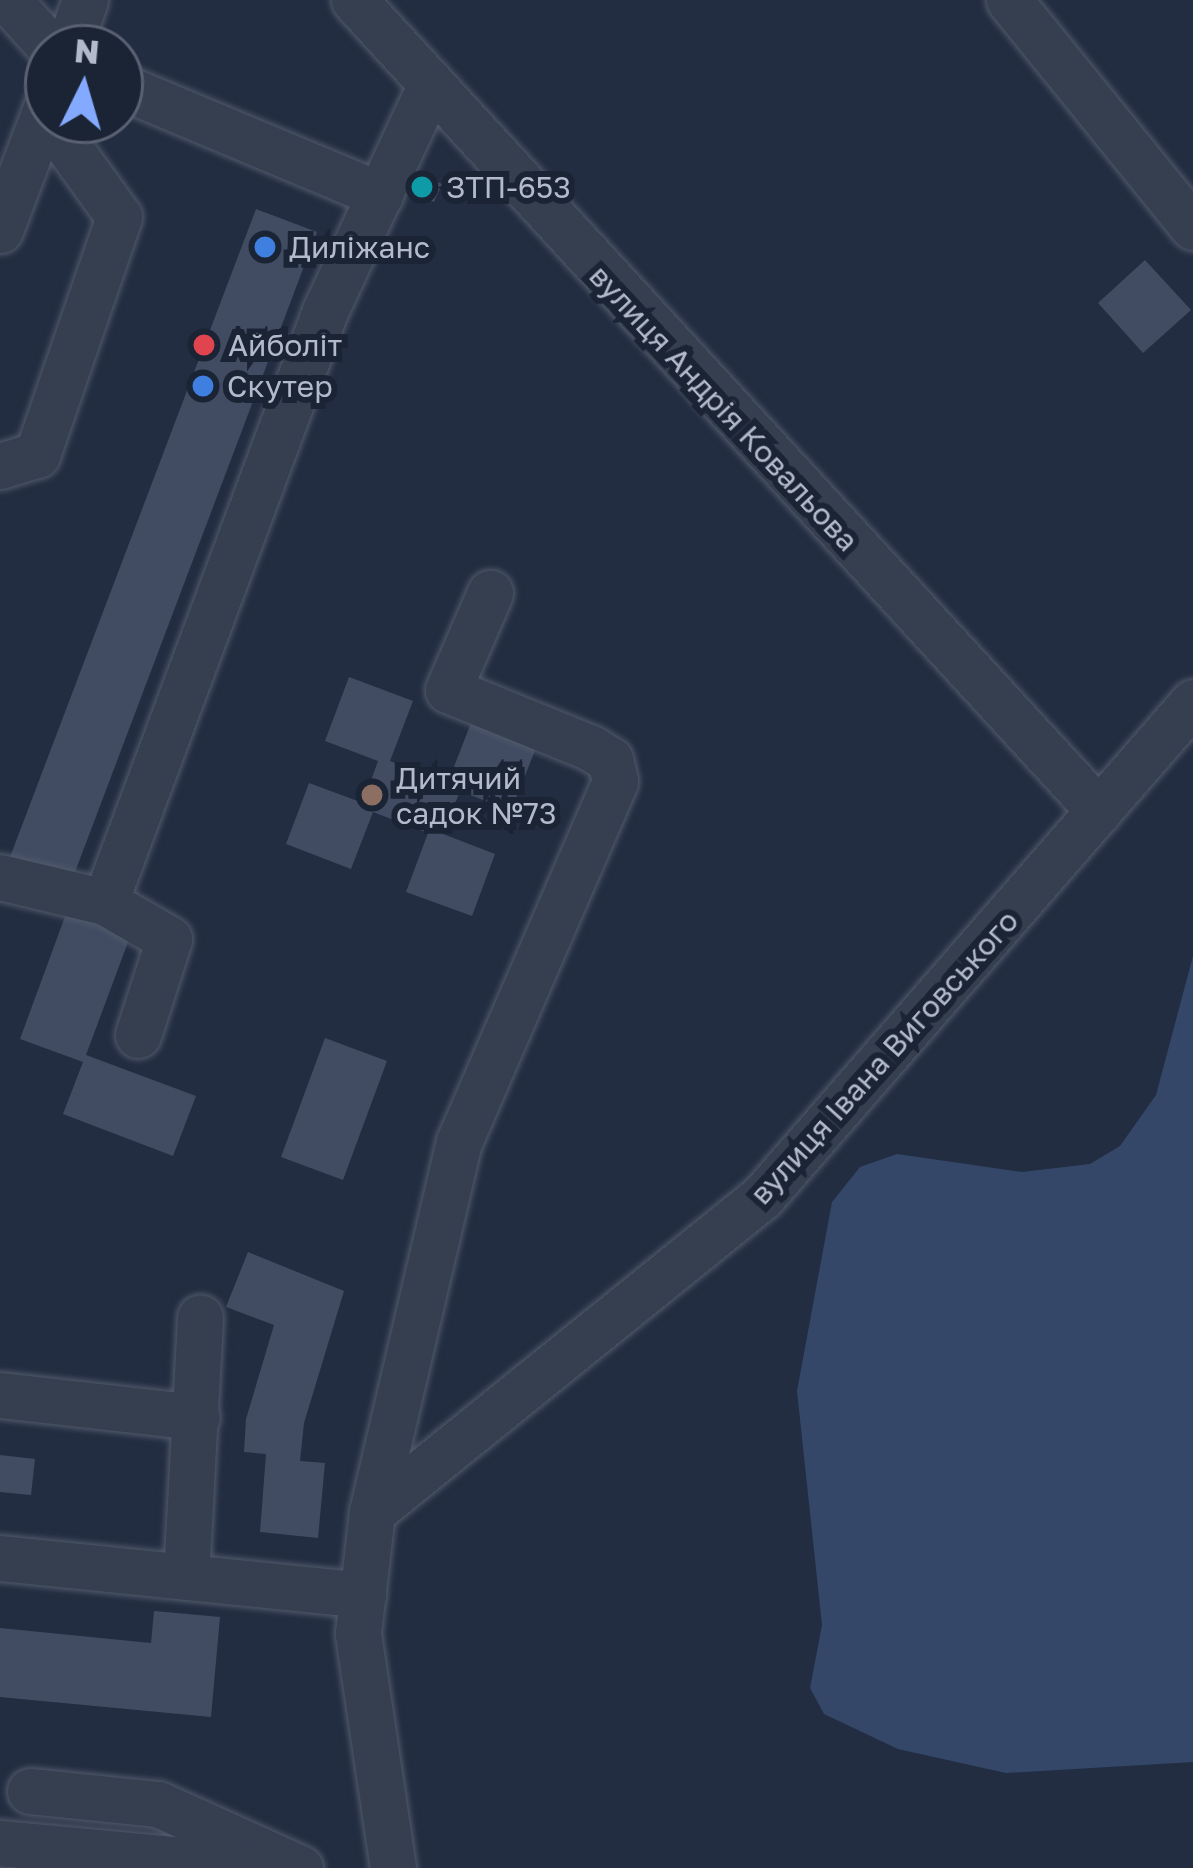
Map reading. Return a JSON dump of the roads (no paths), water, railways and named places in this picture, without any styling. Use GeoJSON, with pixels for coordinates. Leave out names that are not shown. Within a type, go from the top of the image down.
{"type":"FeatureCollection","features":[{"type":"Feature","properties":{"kind":"street"},"geometry":{"type":"LineString","coordinates":[[8,0],[30,24]]}},
{"type":"Feature","properties":{"kind":"street","name":"вулиця Андрія Ковальова"},"geometry":{"type":"LineString","coordinates":[[354,0],[429,88],[1099,811]]}},
{"type":"Feature","properties":{"kind":"street"},"geometry":{"type":"LineString","coordinates":[[1009,0],[1193,227]]}},
{"type":"Feature","properties":{"kind":"street"},"geometry":{"type":"LineString","coordinates":[[105,902],[325,311],[429,88]]}},
{"type":"Feature","properties":{"kind":"street"},"geometry":{"type":"LineString","coordinates":[[144,96],[380,195]]}},
{"type":"Feature","properties":{"kind":"street"},"geometry":{"type":"LineString","coordinates":[[0,230],[35,144]]}},
{"type":"Feature","properties":{"kind":"street"},"geometry":{"type":"LineString","coordinates":[[0,466],[37,455],[119,217],[68,144]]}},
{"type":"Feature","properties":{"kind":"street"},"geometry":{"type":"LineString","coordinates":[[325,311],[377,275]]}},
{"type":"Feature","properties":{"kind":"street"},"geometry":{"type":"LineString","coordinates":[[393,1868],[374,1793],[363,1594],[372,1512],[459,1142],[615,781],[610,760],[591,748],[448,690],[490,593]]}},
{"type":"Feature","properties":{"kind":"street","name":"вулиця Івана Виговського"},"geometry":{"type":"LineString","coordinates":[[372,1512],[762,1197],[1193,702]]}},
{"type":"Feature","properties":{"kind":"street"},"geometry":{"type":"LineString","coordinates":[[0,877],[105,902],[169,939],[138,1035]]}},
{"type":"Feature","properties":{"kind":"street"},"geometry":{"type":"LineString","coordinates":[[186,1577],[200,1317]]}},
{"type":"Feature","properties":{"kind":"street"},"geometry":{"type":"LineString","coordinates":[[0,1395],[197,1417]]}},
{"type":"Feature","properties":{"kind":"street"},"geometry":{"type":"LineString","coordinates":[[0,1558],[363,1594]]}},
{"type":"Feature","properties":{"kind":"street"},"geometry":{"type":"LineString","coordinates":[[30,1791],[158,1804],[299,1868]]}},
{"type":"Feature","properties":{"kind":"street"},"geometry":{"type":"LineString","coordinates":[[0,1843],[268,1868]]}},
{"type":"Feature","properties":{"kind":"water"},"geometry":{"type":"Polygon","coordinates":[[[1193,956],[1193,1762],[1006,1773],[898,1749],[824,1714],[810,1688],[822,1625],[797,1391],[832,1202],[860,1167],[897,1154],[1022,1172],[1090,1164],[1120,1146],[1156,1095],[1193,956]]]}},
{"type":"Feature","properties":{"kind":"place","name":"ЗТП-653"},"geometry":{"type":"Point","coordinates":[422,187]}},
{"type":"Feature","properties":{"kind":"place","name":"Диліжанс"},"geometry":{"type":"Point","coordinates":[265,247]}},
{"type":"Feature","properties":{"kind":"place","name":"Айболіт"},"geometry":{"type":"Point","coordinates":[204,345]}},
{"type":"Feature","properties":{"kind":"place","name":"Скутер"},"geometry":{"type":"Point","coordinates":[203,386]}},
{"type":"Feature","properties":{"kind":"place","name":"Дитячий садок №73"},"geometry":{"type":"Point","coordinates":[372,795]}}]}
